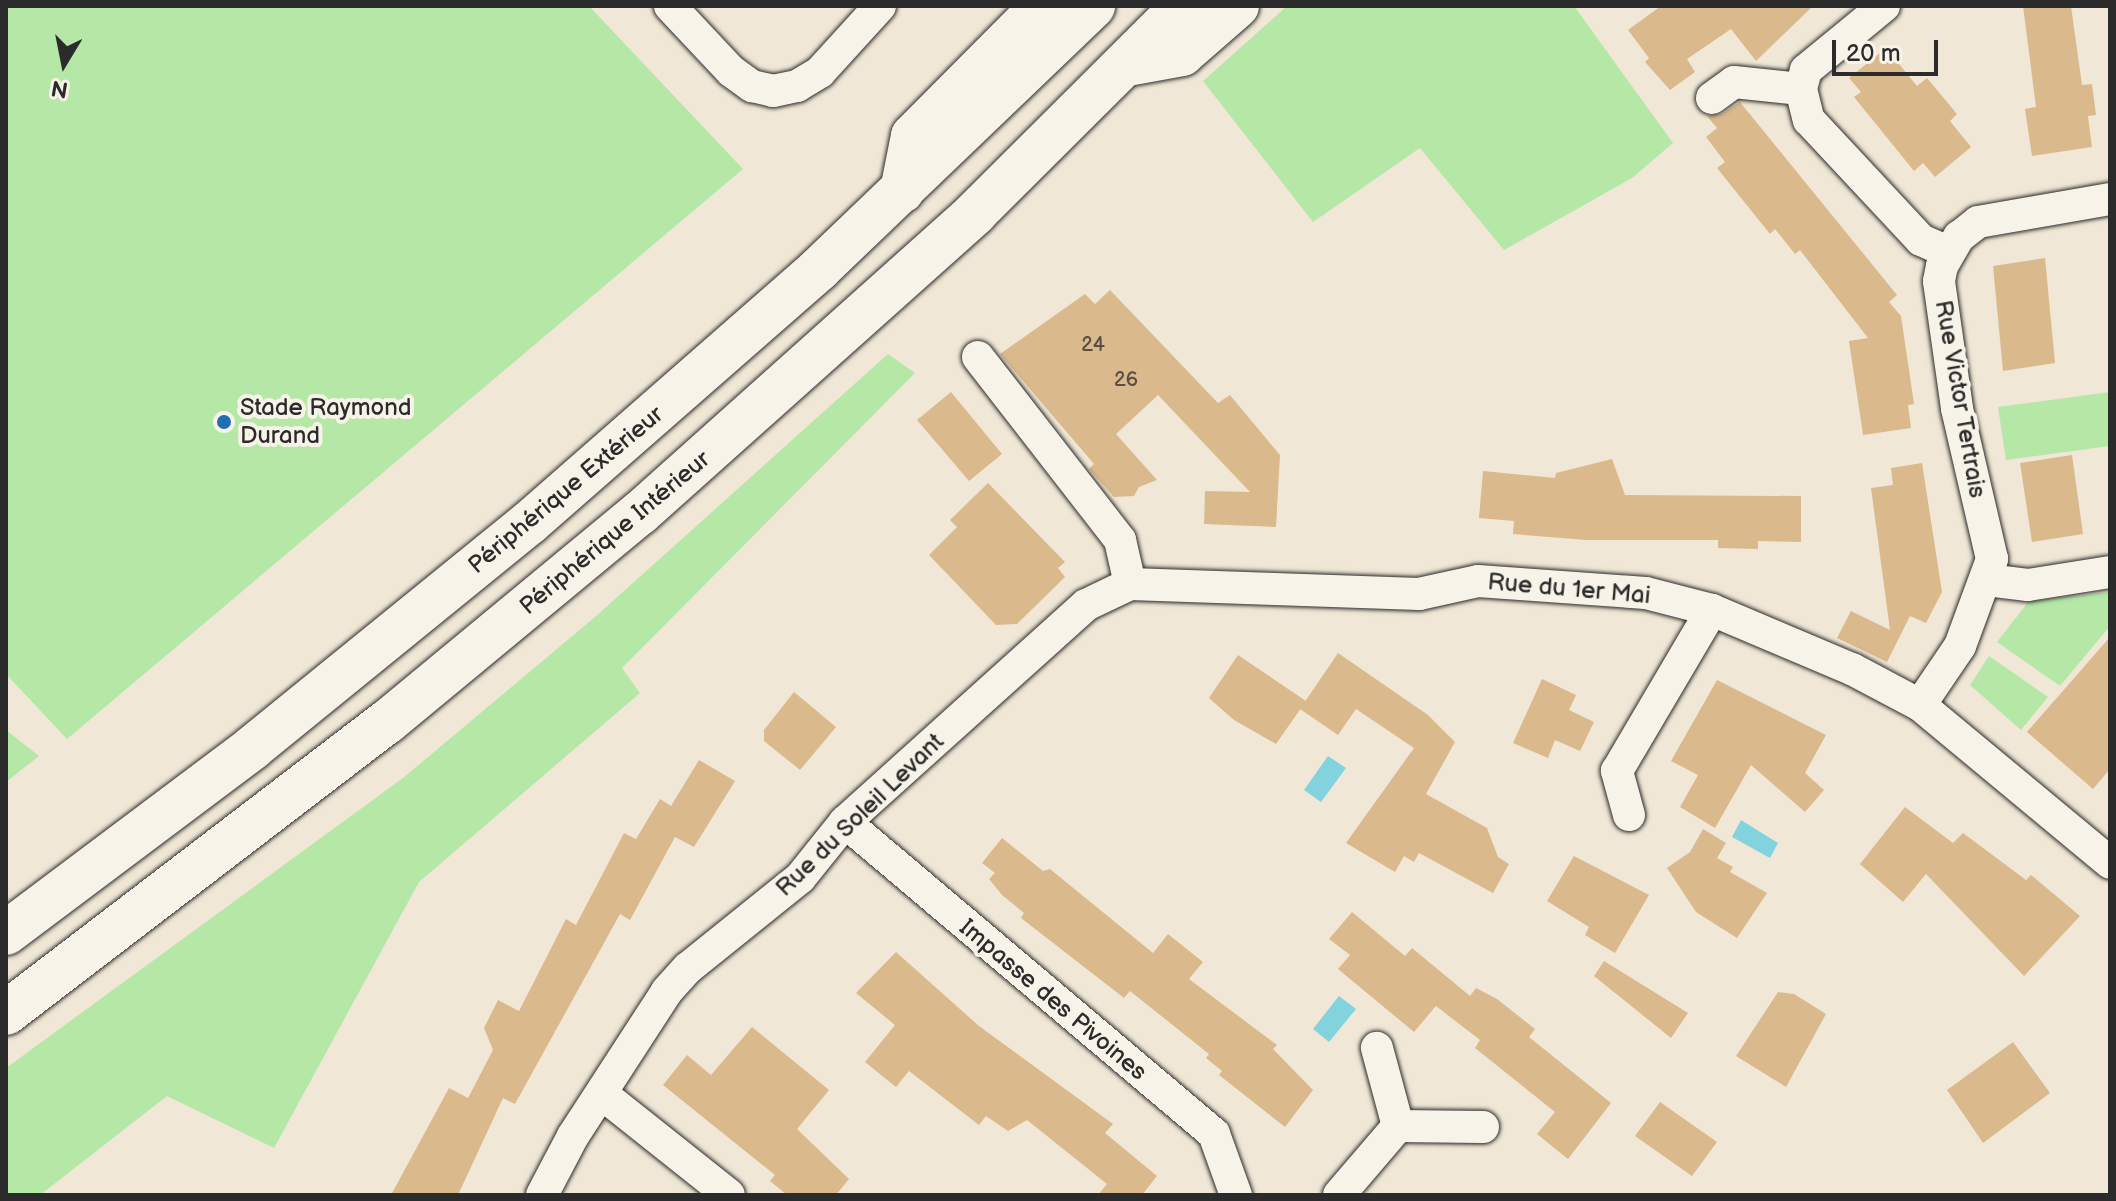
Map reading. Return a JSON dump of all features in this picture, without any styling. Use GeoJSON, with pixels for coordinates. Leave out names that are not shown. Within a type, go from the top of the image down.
{"type":"FeatureCollection","features":[{"type":"Feature","properties":{"kind":"highway"},"geometry":{"type":"LineString","coordinates":[[902,191],[913,136],[1042,6]]}},
{"type":"Feature","properties":{"kind":"highway","name":"Périphérique Extérieur"},"geometry":{"type":"LineString","coordinates":[[6,933],[252,748],[529,523],[902,191],[1093,6]]}},
{"type":"Feature","properties":{"kind":"highway","name":"Périphérique Intérieur"},"geometry":{"type":"LineString","coordinates":[[6,1013],[287,801],[565,577],[888,293],[1127,64],[1183,6]]}},
{"type":"Feature","properties":{"kind":"highway"},"geometry":{"type":"LineString","coordinates":[[1127,64],[1182,54],[1237,6]]}},
{"type":"Feature","properties":{"kind":"street"},"geometry":{"type":"LineString","coordinates":[[670,6],[731,71],[752,86],[773,91],[797,86],[820,72],[880,6]]}},
{"type":"Feature","properties":{"kind":"street"},"geometry":{"type":"LineString","coordinates":[[1884,6],[1806,70],[1801,89],[1809,120],[1921,240],[1948,252],[1978,222],[2110,199]]}},
{"type":"Feature","properties":{"kind":"street"},"geometry":{"type":"LineString","coordinates":[[1712,98],[1734,82],[1801,89]]}},
{"type":"Feature","properties":{"kind":"street","name":"Rue Victor Tertrais"},"geometry":{"type":"LineString","coordinates":[[1920,705],[1960,646],[1987,580],[1992,559],[1944,330],[1939,281],[1948,252]]}},
{"type":"Feature","properties":{"kind":"street"},"geometry":{"type":"LineString","coordinates":[[978,357],[1120,540],[1130,584]]}},
{"type":"Feature","properties":{"kind":"street"},"geometry":{"type":"LineString","coordinates":[[1987,580],[2028,585],[2110,572]]}},
{"type":"Feature","properties":{"kind":"street","name":"Rue du 1er Mai"},"geometry":{"type":"LineString","coordinates":[[1130,584],[1419,594],[1478,581],[1646,593],[1712,610],[1852,669],[1920,705],[2110,863]]}},
{"type":"Feature","properties":{"kind":"street","name":"Rue du Soleil Levant"},"geometry":{"type":"LineString","coordinates":[[542,1195],[667,991],[711,948],[800,878],[845,822],[1086,605],[1130,584]]}},
{"type":"Feature","properties":{"kind":"street"},"geometry":{"type":"LineString","coordinates":[[1629,815],[1617,771],[1712,610]]}},
{"type":"Feature","properties":{"kind":"street","name":"Impasse des Pivoines"},"geometry":{"type":"LineString","coordinates":[[845,822],[1214,1134],[1236,1195]]}},
{"type":"Feature","properties":{"kind":"street"},"geometry":{"type":"LineString","coordinates":[[1377,1048],[1398,1126]]}},
{"type":"Feature","properties":{"kind":"street"},"geometry":{"type":"LineString","coordinates":[[602,1094],[729,1195]]}},
{"type":"Feature","properties":{"kind":"street"},"geometry":{"type":"LineString","coordinates":[[1398,1126],[1483,1127]]}},
{"type":"Feature","properties":{"kind":"street"},"geometry":{"type":"LineString","coordinates":[[1339,1195],[1398,1126]]}},
{"type":"Feature","properties":{"kind":"green space","name":"Stade Raymond Durand"},"geometry":{"type":"Polygon","coordinates":[[[6,6],[589,6],[743,169],[67,739],[6,674],[6,6]]]}},
{"type":"Feature","properties":{"kind":"green space"},"geometry":{"type":"Polygon","coordinates":[[[1287,6],[1574,6],[1673,143],[1632,178],[1504,250],[1420,148],[1313,222],[1203,81],[1287,6]]]}},
{"type":"Feature","properties":{"kind":"green space"},"geometry":{"type":"Polygon","coordinates":[[[888,354],[915,373],[622,668],[640,693],[419,882],[274,1148],[167,1096],[40,1195],[6,1195],[6,1068],[403,778],[595,617],[888,354]]]}},
{"type":"Feature","properties":{"kind":"green space"},"geometry":{"type":"Polygon","coordinates":[[[2110,392],[2110,446],[2006,460],[1998,407],[2110,392]]]}},
{"type":"Feature","properties":{"kind":"green space"},"geometry":{"type":"Polygon","coordinates":[[[2110,592],[2110,626],[2060,686],[1997,642],[2029,601],[2110,592]]]}},
{"type":"Feature","properties":{"kind":"green space"},"geometry":{"type":"Polygon","coordinates":[[[1989,656],[2048,697],[2021,730],[1970,685],[1989,656]]]}},
{"type":"Feature","properties":{"kind":"green space"},"geometry":{"type":"Polygon","coordinates":[[[6,730],[39,756],[6,782],[6,730]]]}},
{"type":"Feature","properties":{"kind":"water"},"geometry":{"type":"Polygon","coordinates":[[[1328,756],[1346,768],[1321,802],[1304,790],[1328,756]]]}},
{"type":"Feature","properties":{"kind":"water"},"geometry":{"type":"Polygon","coordinates":[[[1741,820],[1778,843],[1770,858],[1732,837],[1741,820]]]}},
{"type":"Feature","properties":{"kind":"water"},"geometry":{"type":"Polygon","coordinates":[[[1339,996],[1356,1009],[1329,1042],[1313,1029],[1339,996]]]}},
{"type":"Feature","properties":{"kind":"building"},"geometry":{"type":"Polygon","coordinates":[[[1661,6],[1813,6],[1756,61],[1731,29],[1687,59],[1695,72],[1670,90],[1645,62],[1649,58],[1628,30],[1661,6]]]}},
{"type":"Feature","properties":{"kind":"building"},"geometry":{"type":"Polygon","coordinates":[[[2023,6],[2071,6],[2082,85],[2092,84],[2096,115],[2088,116],[2092,147],[2032,156],[2025,109],[2036,107],[2023,6]]]}},
{"type":"Feature","properties":{"kind":"building"},"geometry":{"type":"Polygon","coordinates":[[[1886,48],[1917,86],[1927,78],[1957,114],[1950,121],[1971,147],[1935,177],[1923,163],[1914,171],[1854,97],[1861,92],[1849,78],[1886,48]]]}},
{"type":"Feature","properties":{"kind":"building"},"geometry":{"type":"Polygon","coordinates":[[[1740,102],[1897,295],[1889,302],[1901,316],[1914,404],[1908,405],[1911,428],[1863,435],[1849,341],[1868,338],[1800,250],[1795,254],[1775,229],[1770,234],[1717,168],[1725,162],[1706,137],[1717,128],[1707,116],[1722,114],[1740,102]]]}},
{"type":"Feature","properties":{"kind":"building"},"geometry":{"type":"Polygon","coordinates":[[[2045,258],[2055,363],[2003,371],[1993,266],[2045,258]]]}},
{"type":"Feature","properties":{"kind":"building"},"geometry":{"type":"Polygon","coordinates":[[[1110,290],[1218,403],[1230,395],[1280,455],[1276,527],[1204,524],[1205,491],[1250,492],[1158,395],[1116,434],[1157,480],[1139,487],[1134,496],[1114,497],[1089,469],[1094,464],[1000,354],[1085,294],[1095,304],[1110,290]]]}},
{"type":"Feature","properties":{"kind":"building"},"geometry":{"type":"Polygon","coordinates":[[[951,392],[1002,454],[969,481],[917,420],[951,392]]]}},
{"type":"Feature","properties":{"kind":"building"},"geometry":{"type":"Polygon","coordinates":[[[2072,455],[2083,534],[2032,542],[2020,463],[2072,455]]]}},
{"type":"Feature","properties":{"kind":"building"},"geometry":{"type":"Polygon","coordinates":[[[1612,459],[1625,495],[1801,496],[1801,542],[1758,541],[1758,549],[1718,548],[1718,540],[1586,540],[1513,534],[1514,521],[1479,518],[1483,471],[1555,478],[1556,473],[1612,459]]]}},
{"type":"Feature","properties":{"kind":"building"},"geometry":{"type":"Polygon","coordinates":[[[1922,463],[1942,592],[1926,623],[1910,616],[1887,662],[1837,638],[1851,611],[1890,630],[1871,488],[1893,485],[1891,468],[1922,463]]]}},
{"type":"Feature","properties":{"kind":"building"},"geometry":{"type":"Polygon","coordinates":[[[988,483],[1065,562],[1058,568],[1065,577],[1017,624],[996,625],[929,555],[957,527],[950,520],[988,483]]]}},
{"type":"Feature","properties":{"kind":"building"},"geometry":{"type":"Polygon","coordinates":[[[2110,637],[2110,769],[2093,789],[2027,732],[2110,637]]]}},
{"type":"Feature","properties":{"kind":"building"},"geometry":{"type":"Polygon","coordinates":[[[1338,653],[1428,715],[1455,742],[1426,794],[1487,828],[1498,857],[1509,864],[1493,893],[1419,853],[1414,862],[1404,856],[1395,872],[1346,843],[1414,748],[1356,709],[1338,735],[1300,709],[1338,653]]]}},
{"type":"Feature","properties":{"kind":"building"},"geometry":{"type":"Polygon","coordinates":[[[1238,655],[1306,701],[1276,744],[1234,720],[1209,698],[1238,655]]]}},
{"type":"Feature","properties":{"kind":"building"},"geometry":{"type":"Polygon","coordinates":[[[1542,679],[1576,695],[1569,710],[1594,722],[1580,751],[1555,740],[1548,758],[1513,743],[1542,679]]]}},
{"type":"Feature","properties":{"kind":"building"},"geometry":{"type":"Polygon","coordinates":[[[1717,680],[1826,735],[1805,773],[1824,790],[1805,812],[1751,765],[1715,828],[1680,807],[1698,775],[1671,761],[1717,680]]]}},
{"type":"Feature","properties":{"kind":"building"},"geometry":{"type":"Polygon","coordinates":[[[794,692],[836,727],[800,770],[764,741],[764,730],[794,692]]]}},
{"type":"Feature","properties":{"kind":"building"},"geometry":{"type":"Polygon","coordinates":[[[699,760],[735,781],[694,847],[675,837],[630,920],[620,914],[515,1104],[503,1098],[458,1195],[391,1195],[449,1088],[468,1098],[493,1050],[484,1028],[498,1000],[519,1011],[566,919],[576,925],[624,833],[636,839],[660,799],[671,806],[699,760]]]}},
{"type":"Feature","properties":{"kind":"building"},"geometry":{"type":"Polygon","coordinates":[[[1905,807],[1953,843],[1963,833],[2026,880],[2031,875],[2080,916],[2024,976],[1926,874],[1903,902],[1860,864],[1905,807]]]}},
{"type":"Feature","properties":{"kind":"building"},"geometry":{"type":"Polygon","coordinates":[[[1703,829],[1726,843],[1717,858],[1733,867],[1730,872],[1767,893],[1737,938],[1696,912],[1667,868],[1690,852],[1703,829]]]}},
{"type":"Feature","properties":{"kind":"building"},"geometry":{"type":"Polygon","coordinates":[[[1002,838],[1043,871],[1050,869],[1153,953],[1168,934],[1203,962],[1189,979],[1277,1045],[1273,1049],[1313,1090],[1285,1127],[1219,1075],[1222,1071],[1206,1058],[1209,1054],[1130,991],[1124,998],[1021,918],[1024,913],[1002,895],[989,879],[995,873],[982,863],[1002,838]]]}},
{"type":"Feature","properties":{"kind":"building"},"geometry":{"type":"Polygon","coordinates":[[[1574,856],[1649,895],[1615,953],[1585,935],[1589,927],[1547,901],[1574,856]]]}},
{"type":"Feature","properties":{"kind":"building"},"geometry":{"type":"Polygon","coordinates":[[[1352,912],[1405,956],[1412,948],[1470,996],[1476,988],[1497,999],[1535,1029],[1529,1037],[1611,1103],[1568,1159],[1537,1134],[1555,1112],[1475,1048],[1480,1040],[1436,1006],[1414,1032],[1338,969],[1350,955],[1329,939],[1352,912]]]}},
{"type":"Feature","properties":{"kind":"building"},"geometry":{"type":"Polygon","coordinates":[[[896,952],[979,1026],[1113,1124],[1105,1133],[1157,1176],[1142,1195],[1098,1195],[1107,1184],[1027,1120],[1008,1131],[986,1116],[979,1125],[909,1071],[896,1087],[865,1062],[895,1025],[856,993],[896,952]]]}},
{"type":"Feature","properties":{"kind":"building"},"geometry":{"type":"Polygon","coordinates":[[[1604,961],[1688,1013],[1671,1038],[1594,976],[1604,961]]]}},
{"type":"Feature","properties":{"kind":"building"},"geometry":{"type":"Polygon","coordinates":[[[1778,992],[1794,994],[1826,1014],[1786,1087],[1736,1056],[1778,992]]]}},
{"type":"Feature","properties":{"kind":"building"},"geometry":{"type":"Polygon","coordinates":[[[752,1027],[829,1090],[797,1129],[849,1179],[836,1195],[787,1195],[770,1181],[775,1175],[663,1085],[687,1055],[711,1075],[752,1027]]]}},
{"type":"Feature","properties":{"kind":"building"},"geometry":{"type":"Polygon","coordinates":[[[2013,1042],[2050,1093],[1983,1143],[1947,1090],[2013,1042]]]}},
{"type":"Feature","properties":{"kind":"building"},"geometry":{"type":"Polygon","coordinates":[[[1660,1102],[1717,1142],[1692,1176],[1635,1136],[1660,1102]]]}},
{"type":"Feature","properties":{"kind":"place","name":"Stade Raymond Durand"},"geometry":{"type":"Point","coordinates":[224,422]}}]}
